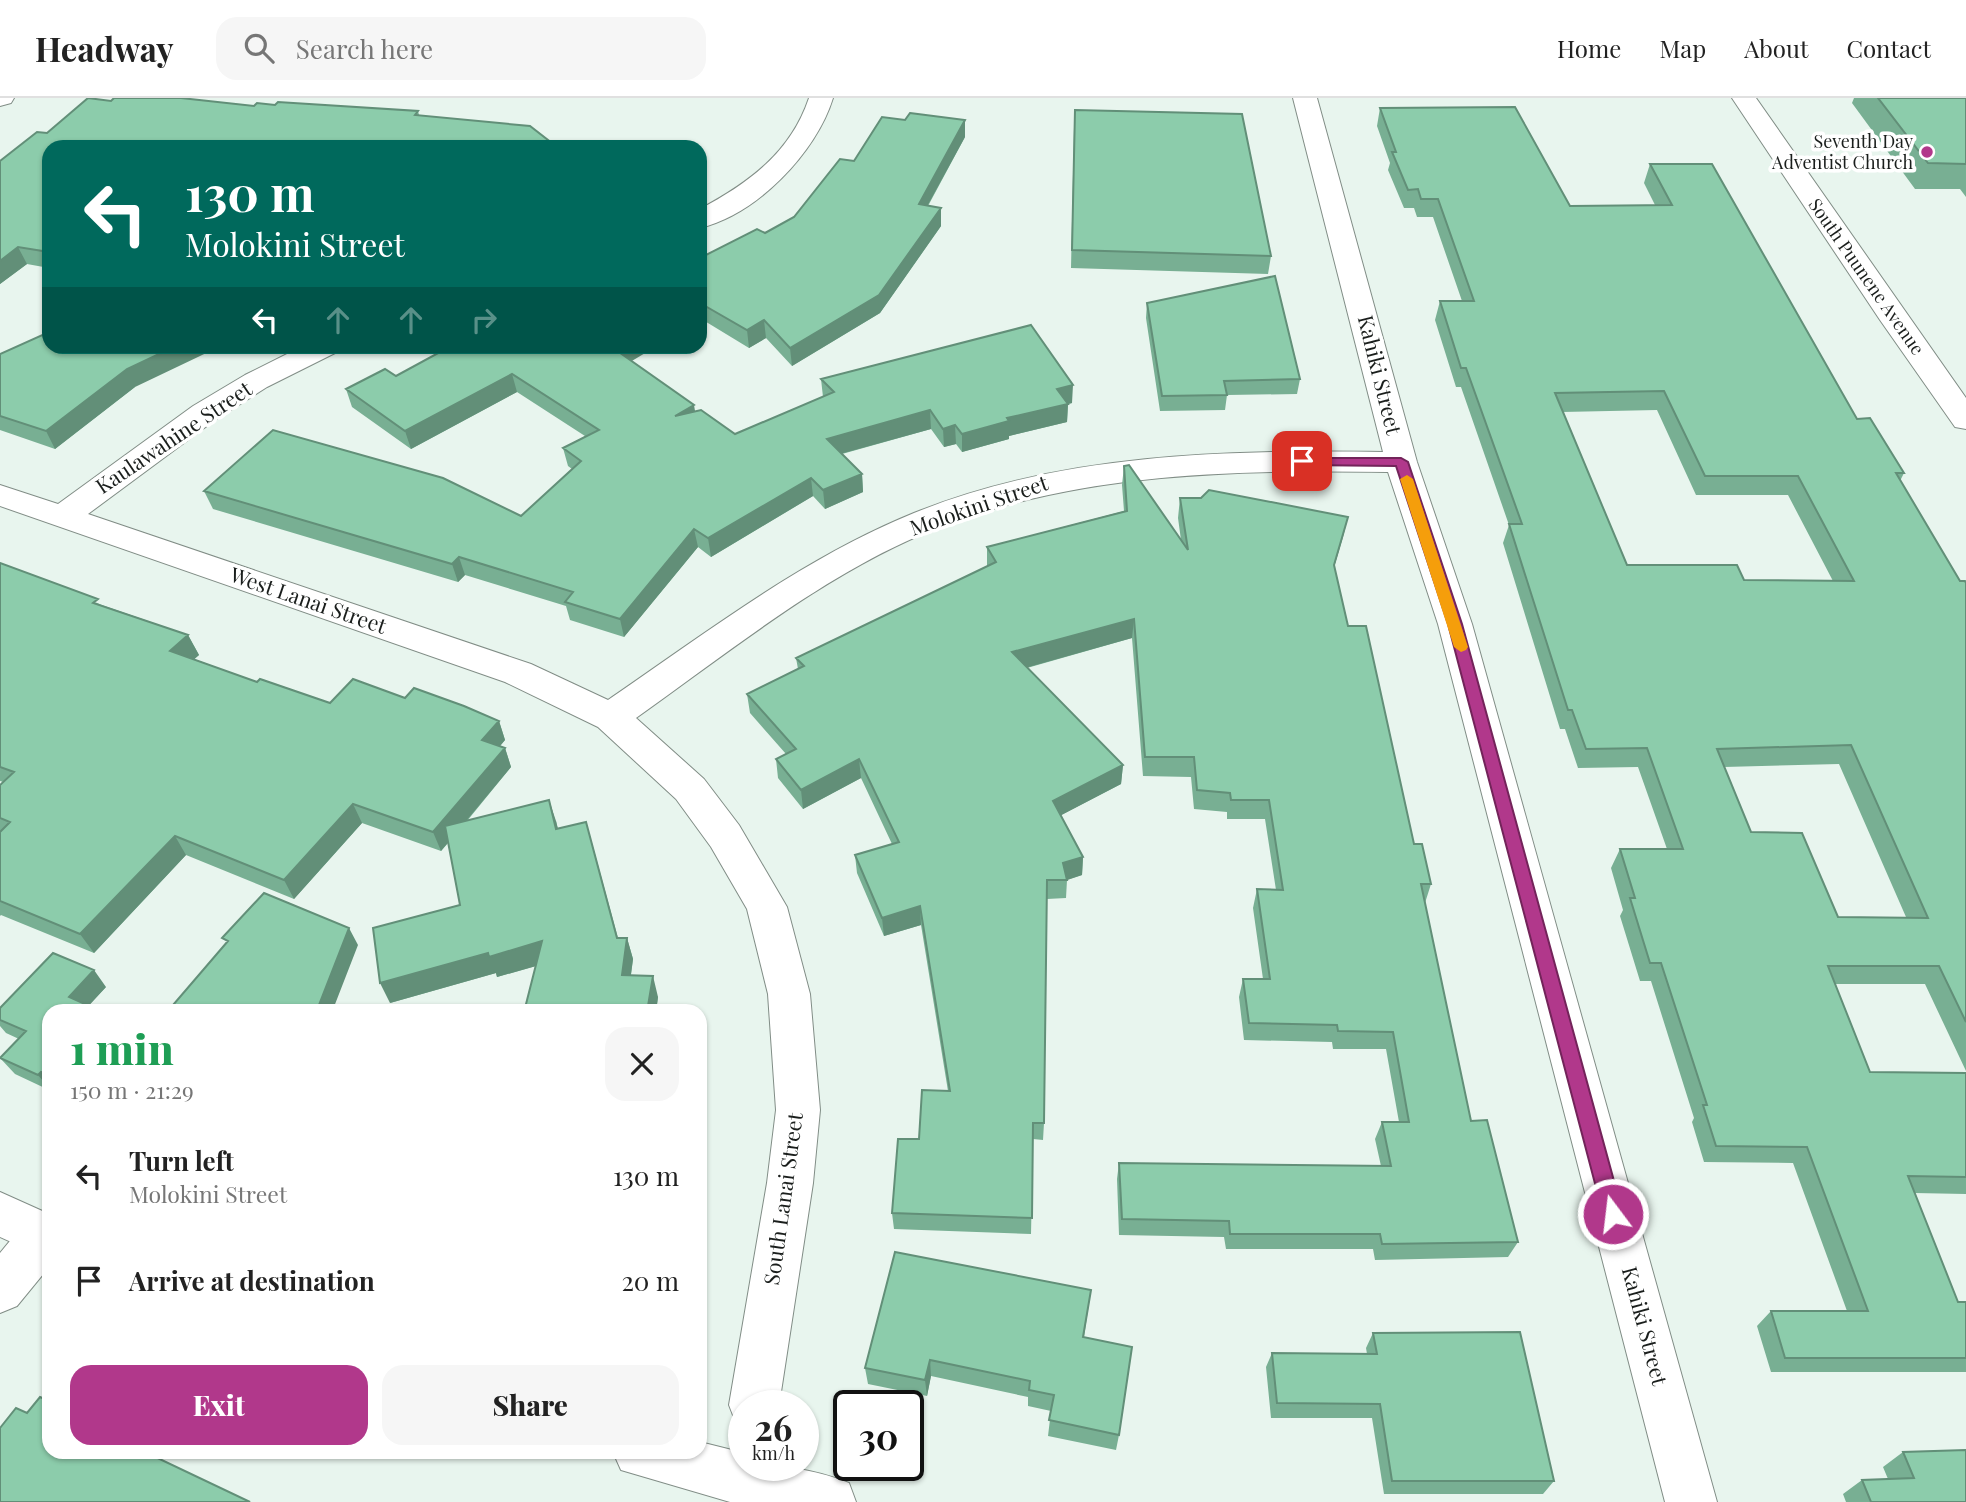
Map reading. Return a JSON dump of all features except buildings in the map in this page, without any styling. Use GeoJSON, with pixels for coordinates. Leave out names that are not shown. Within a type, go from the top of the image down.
{"type":"FeatureCollection","features":[{"type":"Feature","properties":{"kind":"street"},"geometry":{"type":"LineString","coordinates":[[707,216],[754,187],[796,148],[817,117],[821,98]]}},
{"type":"Feature","properties":{"kind":"street","name":"Kahiki Street"},"geometry":{"type":"LineString","coordinates":[[1305,98],[1401,462],[1455,624],[1691,1502]]}},
{"type":"Feature","properties":{"kind":"street","name":"South Puunene Avenue"},"geometry":{"type":"LineString","coordinates":[[1744,98],[1894,320],[1966,420]]}},
{"type":"Feature","properties":{"kind":"street","name":"Kaulawahine Street"},"geometry":{"type":"LineString","coordinates":[[62,516],[204,413],[256,381],[311,354]]}},
{"type":"Feature","properties":{"kind":"street","name":"Molokini Street"},"geometry":{"type":"LineString","coordinates":[[611,718],[757,616],[863,550],[944,514],[1059,480],[1157,466],[1247,460],[1401,462]]}},
{"type":"Feature","properties":{"kind":"street","name":"West Lanai Street"},"geometry":{"type":"LineString","coordinates":[[0,495],[518,673],[611,718]]}},
{"type":"Feature","properties":{"kind":"street","name":"South Lanai Street"},"geometry":{"type":"LineString","coordinates":[[611,718],[690,789],[725,836],[767,907],[789,994],[798,1110],[790,1183],[756,1390]]}},
{"type":"Feature","properties":{"kind":"street"},"geometry":{"type":"LineString","coordinates":[[0,1214],[42,1234]]}},
{"type":"Feature","properties":{"kind":"street"},"geometry":{"type":"LineString","coordinates":[[0,1290],[42,1242]]}},
{"type":"Feature","properties":{"kind":"street"},"geometry":{"type":"LineString","coordinates":[[663,1459],[744,1483],[830,1502]]}},
{"type":"Feature","properties":{"kind":"slow traffic"},"geometry":{"type":"LineString","coordinates":[[1407,479],[1461,647]]}},
{"type":"Feature","properties":{"kind":"place","name":"Seventh Day Adventist Church"},"geometry":{"type":"Point","coordinates":[1927,152]}},
{"type":"Feature","properties":{"kind":"route"},"geometry":{"type":"LineString","coordinates":[[1302,461],[1401,462],[1455,624],[1613,1214]]}}]}
